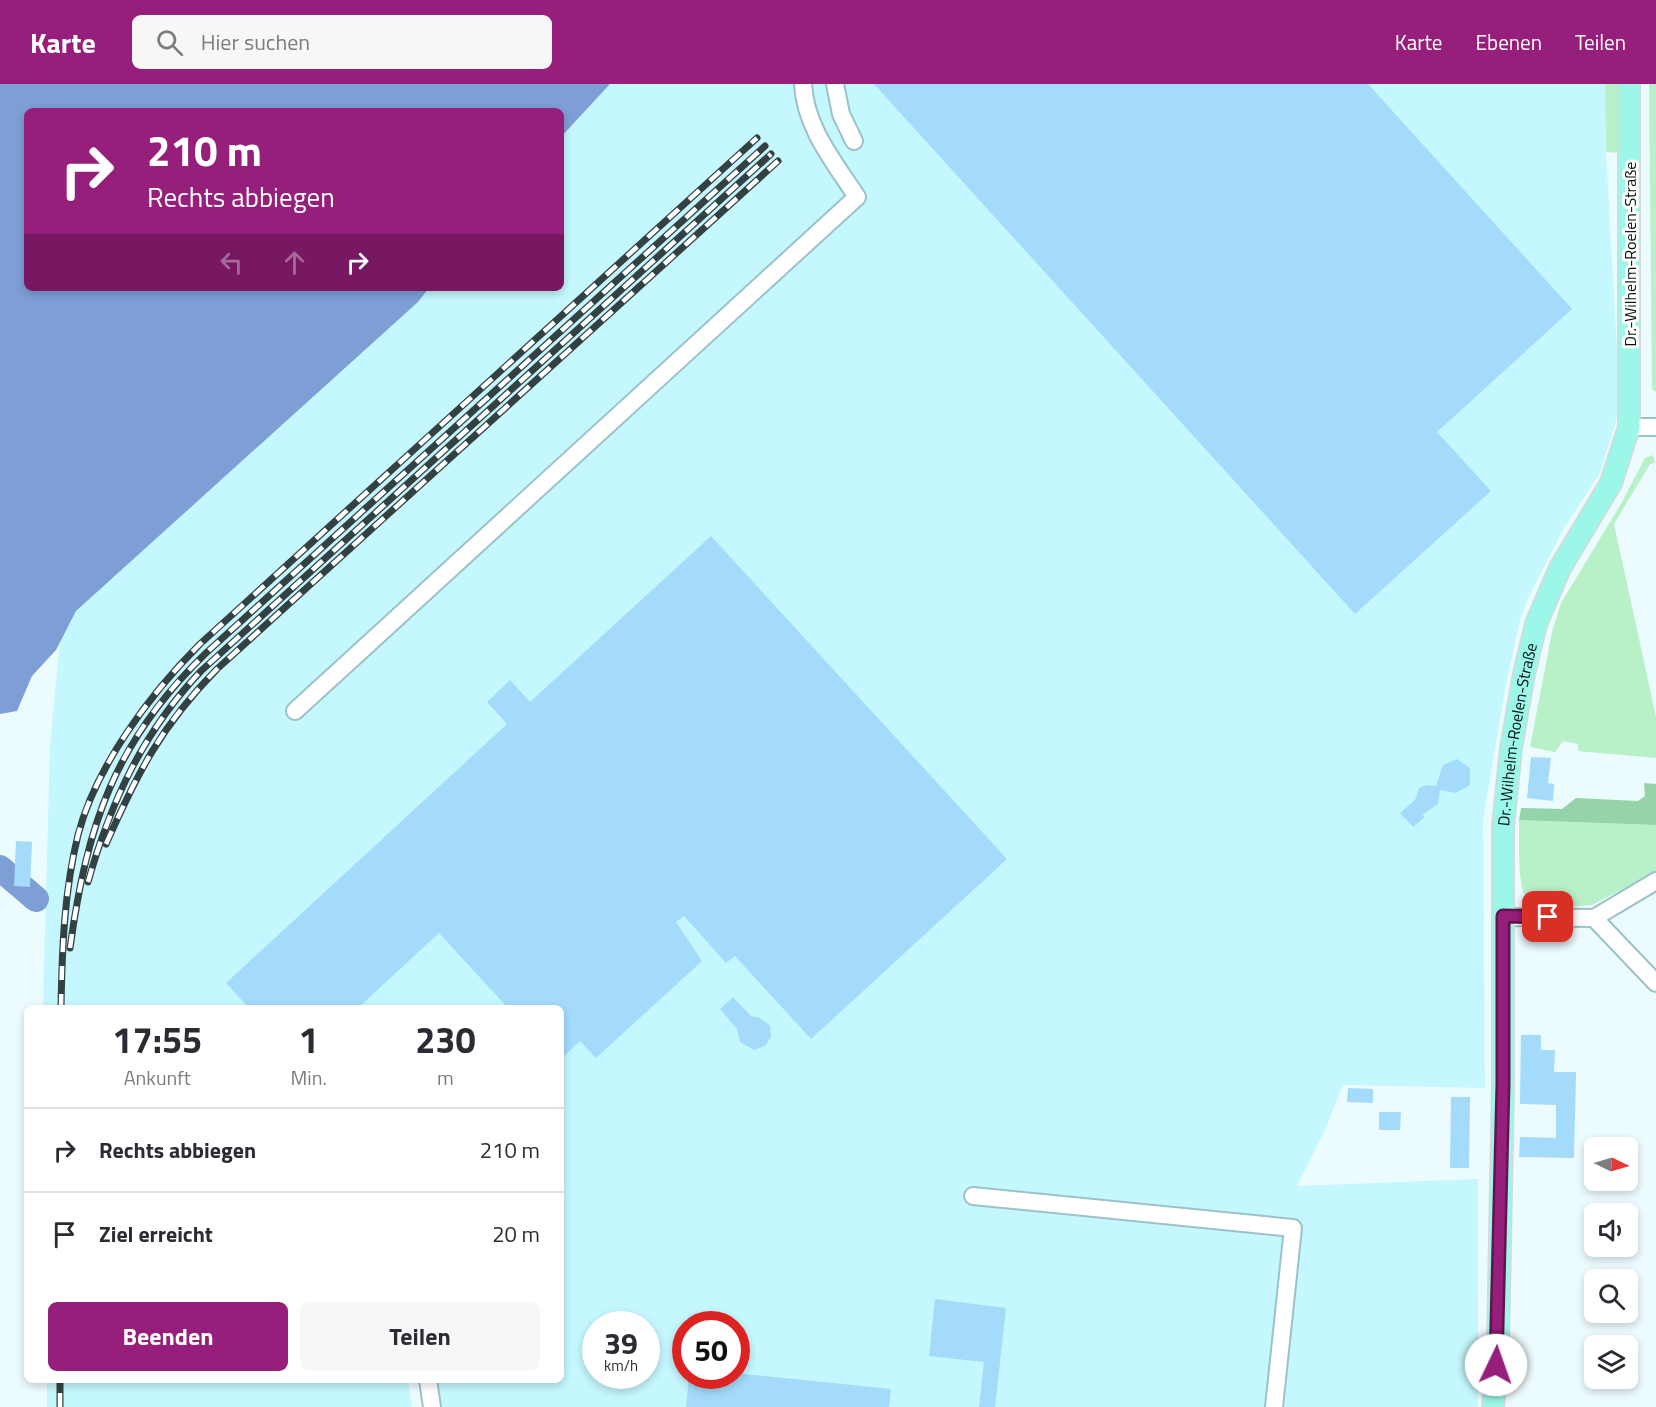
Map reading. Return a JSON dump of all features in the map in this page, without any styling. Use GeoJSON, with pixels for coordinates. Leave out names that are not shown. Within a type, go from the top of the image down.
{"type":"FeatureCollection","features":[{"type":"Feature","properties":{"kind":"main road","name":"Dr.-Wilhelm-Roelen-Straße"},"geometry":{"type":"LineString","coordinates":[[1493,1407],[1498,1344],[1503,1084],[1503,827],[1511,748],[1524,674],[1536,624],[1560,568],[1611,483],[1629,427],[1629,84]]}},
{"type":"Feature","properties":{"kind":"street"},"geometry":{"type":"LineString","coordinates":[[295,711],[856,197],[814,130],[807,109],[803,84]]}},
{"type":"Feature","properties":{"kind":"street"},"geometry":{"type":"LineString","coordinates":[[835,84],[841,114],[854,141]]}},
{"type":"Feature","properties":{"kind":"street"},"geometry":{"type":"LineString","coordinates":[[1629,427],[1656,428]]}},
{"type":"Feature","properties":{"kind":"street"},"geometry":{"type":"LineString","coordinates":[[1503,916],[1594,918],[1656,881]]}},
{"type":"Feature","properties":{"kind":"street"},"geometry":{"type":"LineString","coordinates":[[1594,918],[1656,983]]}},
{"type":"Feature","properties":{"kind":"street"},"geometry":{"type":"LineString","coordinates":[[973,1196],[1293,1228],[1274,1407]]}},
{"type":"Feature","properties":{"kind":"street"},"geometry":{"type":"LineString","coordinates":[[428,1383],[432,1407]]}},
{"type":"Feature","properties":{"kind":"shaded area"},"geometry":{"type":"Polygon","coordinates":[[[610,84],[1605,84],[1606,152],[1619,386],[1617,417],[1600,473],[1564,528],[1528,598],[1520,620],[1506,684],[1483,820],[1485,1088],[1343,1085],[1324,1132],[1297,1186],[1478,1179],[1478,1407],[439,1407],[437,1383],[564,1383],[564,1005],[43,1005],[50,745],[60,641],[76,611],[418,302],[427,291],[564,291],[564,134],[610,84]]]}},
{"type":"Feature","properties":{"kind":"shaded area"},"geometry":{"type":"Polygon","coordinates":[[[47,1383],[408,1383],[412,1407],[47,1407],[47,1383]]]}},
{"type":"Feature","properties":{"kind":"green space"},"geometry":{"type":"Polygon","coordinates":[[[1605,84],[1621,84],[1621,153],[1606,152],[1605,84]]]}},
{"type":"Feature","properties":{"kind":"green space"},"geometry":{"type":"Polygon","coordinates":[[[1649,84],[1656,84],[1656,392],[1652,389],[1649,84]]]}},
{"type":"Feature","properties":{"kind":"green space"},"geometry":{"type":"Polygon","coordinates":[[[1653,455],[1655,463],[1650,464],[1614,524],[1656,717],[1656,758],[1578,751],[1578,744],[1563,741],[1555,752],[1530,747],[1552,632],[1561,603],[1621,504],[1645,458],[1653,455]]]}},
{"type":"Feature","properties":{"kind":"green space"},"geometry":{"type":"Polygon","coordinates":[[[1644,783],[1656,784],[1656,825],[1519,820],[1521,808],[1562,809],[1576,798],[1638,801],[1645,796],[1644,783]]]}},
{"type":"Feature","properties":{"kind":"green space"},"geometry":{"type":"Polygon","coordinates":[[[1519,820],[1656,825],[1656,872],[1592,905],[1551,908],[1552,901],[1530,900],[1524,894],[1519,862],[1519,820]]]}},
{"type":"Feature","properties":{"kind":"water"},"geometry":{"type":"Polygon","coordinates":[[[0,84],[610,84],[564,134],[564,108],[24,108],[24,291],[427,291],[418,302],[76,611],[56,650],[32,676],[17,711],[0,714],[0,84]]]}},
{"type":"Feature","properties":{"kind":"building"},"geometry":{"type":"Polygon","coordinates":[[[874,84],[1368,84],[1572,309],[1437,432],[1491,491],[1355,614],[874,84]]]}},
{"type":"Feature","properties":{"kind":"building"},"geometry":{"type":"Polygon","coordinates":[[[711,536],[1007,859],[811,1039],[735,956],[726,963],[684,916],[676,922],[702,961],[596,1058],[580,1041],[564,1056],[564,1005],[505,1005],[439,933],[361,1005],[246,1005],[226,983],[507,724],[487,702],[510,680],[530,702],[711,536]]]}},
{"type":"Feature","properties":{"kind":"building"},"geometry":{"type":"Polygon","coordinates":[[[1531,757],[1551,758],[1548,783],[1554,784],[1553,801],[1527,798],[1531,757]]]}},
{"type":"Feature","properties":{"kind":"building"},"geometry":{"type":"Polygon","coordinates":[[[1457,759],[1470,768],[1470,785],[1456,793],[1440,790],[1438,804],[1422,815],[1425,817],[1413,827],[1400,813],[1415,800],[1419,788],[1427,785],[1436,786],[1443,765],[1457,759]]]}},
{"type":"Feature","properties":{"kind":"building"},"geometry":{"type":"Polygon","coordinates":[[[16,841],[32,842],[30,887],[14,886],[16,841]]]}},
{"type":"Feature","properties":{"kind":"building"},"geometry":{"type":"Polygon","coordinates":[[[733,997],[751,1016],[760,1018],[770,1026],[771,1037],[765,1046],[754,1050],[740,1042],[737,1029],[720,1009],[733,997]]]}},
{"type":"Feature","properties":{"kind":"building"},"geometry":{"type":"Polygon","coordinates":[[[1521,1035],[1541,1035],[1541,1050],[1555,1050],[1554,1072],[1576,1072],[1574,1158],[1519,1157],[1520,1137],[1556,1138],[1556,1105],[1520,1104],[1521,1035]]]}},
{"type":"Feature","properties":{"kind":"building"},"geometry":{"type":"Polygon","coordinates":[[[1348,1088],[1373,1089],[1373,1103],[1347,1102],[1348,1088]]]}},
{"type":"Feature","properties":{"kind":"building"},"geometry":{"type":"Polygon","coordinates":[[[1451,1097],[1470,1097],[1469,1168],[1450,1168],[1451,1097]]]}},
{"type":"Feature","properties":{"kind":"building"},"geometry":{"type":"Polygon","coordinates":[[[1379,1112],[1401,1112],[1400,1130],[1379,1130],[1379,1112]]]}},
{"type":"Feature","properties":{"kind":"building"},"geometry":{"type":"Polygon","coordinates":[[[935,1299],[1006,1308],[995,1407],[979,1407],[984,1362],[929,1356],[935,1299]]]}},
{"type":"Feature","properties":{"kind":"building"},"geometry":{"type":"Polygon","coordinates":[[[750,1374],[891,1389],[889,1407],[686,1407],[688,1389],[750,1389],[750,1374]]]}},
{"type":"Feature","properties":{"kind":"waterway"},"geometry":{"type":"LineString","coordinates":[[0,868],[36,899]]}},
{"type":"Feature","properties":{"kind":"railway"},"geometry":{"type":"LineString","coordinates":[[61,1005],[67,899],[73,856],[86,809],[111,757],[162,685],[200,644],[757,138]]}},
{"type":"Feature","properties":{"kind":"railway"},"geometry":{"type":"LineString","coordinates":[[70,948],[85,863],[96,824],[110,788],[127,753],[148,719],[174,686],[206,653],[765,146]]}},
{"type":"Feature","properties":{"kind":"railway"},"geometry":{"type":"LineString","coordinates":[[88,882],[107,823],[131,769],[162,718],[201,671],[771,154]]}},
{"type":"Feature","properties":{"kind":"railway"},"geometry":{"type":"LineString","coordinates":[[106,844],[152,751],[181,710],[217,669],[778,161]]}},
{"type":"Feature","properties":{"kind":"railway"},"geometry":{"type":"LineString","coordinates":[[60,1383],[60,1407]]}},
{"type":"Feature","properties":{"kind":"route"},"geometry":{"type":"LineString","coordinates":[[1496,1365],[1503,1084],[1503,916],[1548,917]]}}]}
